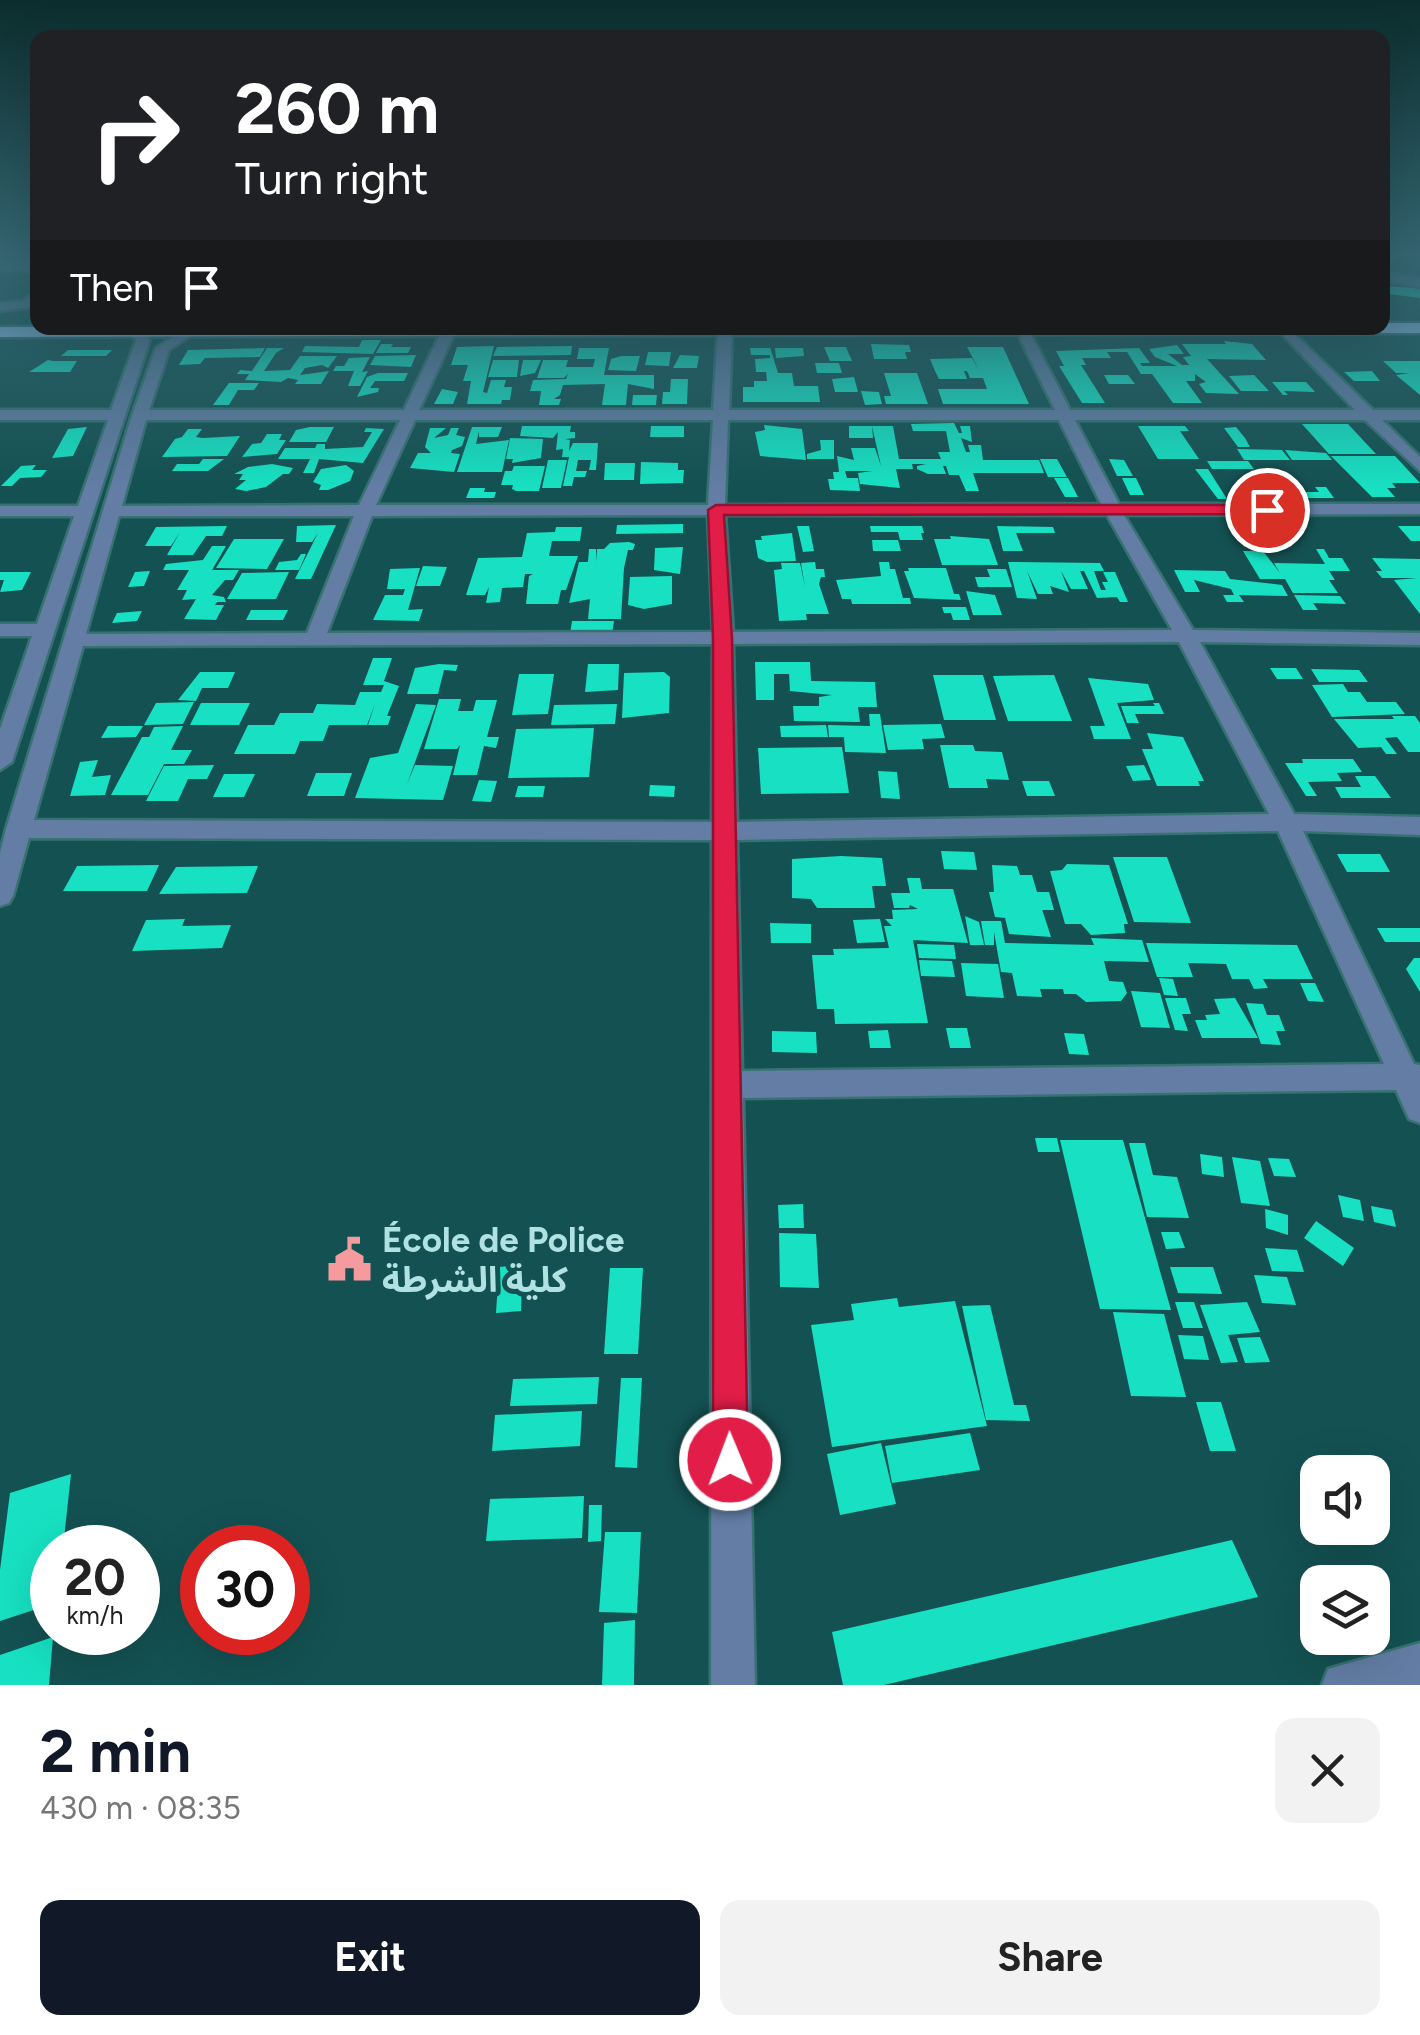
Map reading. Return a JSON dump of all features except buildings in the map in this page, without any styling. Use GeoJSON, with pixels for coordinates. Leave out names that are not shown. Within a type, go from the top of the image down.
{"type":"FeatureCollection","features":[{"type":"Feature","properties":{"kind":"highway"},"geometry":{"type":"LineString","coordinates":[[0,332],[30,332]]}},
{"type":"Feature","properties":{"kind":"street"},"geometry":{"type":"LineString","coordinates":[[0,762],[143,340],[136,335]]}},
{"type":"Feature","properties":{"kind":"street"},"geometry":{"type":"LineString","coordinates":[[0,896],[140,415],[164,348],[185,335]]}},
{"type":"Feature","properties":{"kind":"street"},"geometry":{"type":"LineString","coordinates":[[315,640],[365,511],[447,335]]}},
{"type":"Feature","properties":{"kind":"street"},"geometry":{"type":"LineString","coordinates":[[725,335],[716,510],[723,638],[733,1685]]}},
{"type":"Feature","properties":{"kind":"street"},"geometry":{"type":"LineString","coordinates":[[1024,335],[1114,512],[1286,822],[1412,1077],[1420,1109]]}},
{"type":"Feature","properties":{"kind":"street"},"geometry":{"type":"LineString","coordinates":[[1289,335],[1420,466]]}},
{"type":"Feature","properties":{"kind":"street"},"geometry":{"type":"LineString","coordinates":[[0,415],[117,415]]}},
{"type":"Feature","properties":{"kind":"street"},"geometry":{"type":"LineString","coordinates":[[140,415],[1420,415]]}},
{"type":"Feature","properties":{"kind":"street"},"geometry":{"type":"LineString","coordinates":[[114,512],[1114,512],[1420,508]]}},
{"type":"Feature","properties":{"kind":"street"},"geometry":{"type":"LineString","coordinates":[[0,511],[86,512]]}},
{"type":"Feature","properties":{"kind":"street"},"geometry":{"type":"LineString","coordinates":[[0,630],[45,630]]}},
{"type":"Feature","properties":{"kind":"street"},"geometry":{"type":"LineString","coordinates":[[76,640],[1186,636],[1420,639]]}},
{"type":"Feature","properties":{"kind":"street"},"geometry":{"type":"LineString","coordinates":[[18,830],[725,832],[1286,822],[1420,826]]}},
{"type":"Feature","properties":{"kind":"street"},"geometry":{"type":"LineString","coordinates":[[726,1085],[1412,1077]]}},
{"type":"Feature","properties":{"kind":"street"},"geometry":{"type":"LineString","coordinates":[[1344,1685],[1420,1664]]}},
{"type":"Feature","properties":{"kind":"place","name":"École de Police كلية الشرطة"},"geometry":{"type":"Point","coordinates":[349,1260]}},
{"type":"Feature","properties":{"kind":"route"},"geometry":{"type":"LineString","coordinates":[[730,1460],[723,638],[716,510],[1267,510]]}}]}
